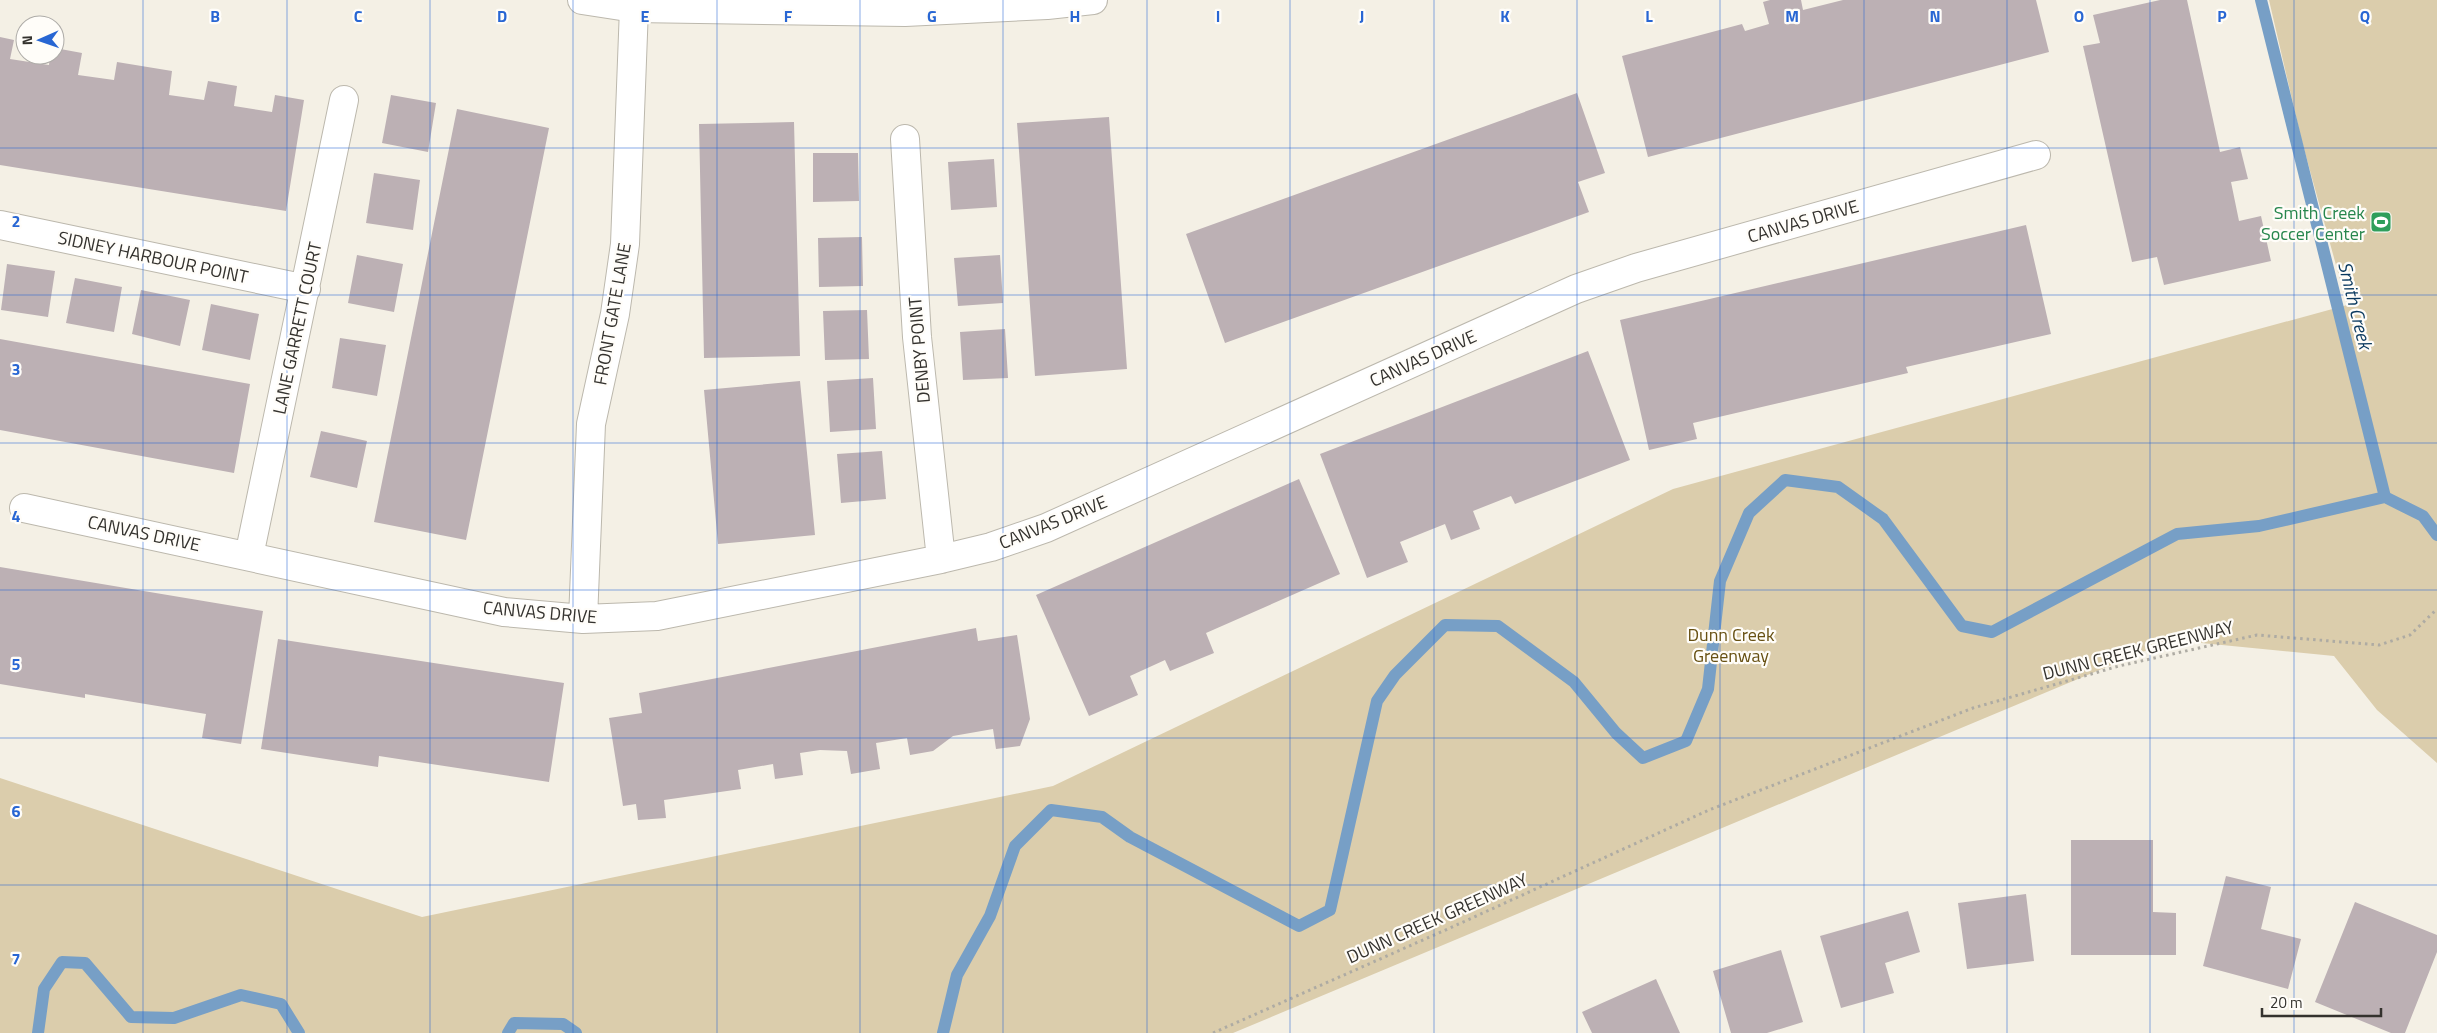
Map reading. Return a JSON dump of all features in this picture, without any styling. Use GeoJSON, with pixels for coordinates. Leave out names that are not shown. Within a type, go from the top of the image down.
{"type":"FeatureCollection","features":[{"type":"Feature","properties":{"kind":"street"},"geometry":{"type":"LineString","coordinates":[[582,0],[634,8],[905,12],[1047,5],[1093,0]]}},
{"type":"Feature","properties":{"kind":"street","name":"FRONT GATE LANE"},"geometry":{"type":"LineString","coordinates":[[583,619],[591,424],[615,314],[625,244],[634,8]]}},
{"type":"Feature","properties":{"kind":"street","name":"LANE GARRETT COURT"},"geometry":{"type":"LineString","coordinates":[[249,556],[344,100]]}},
{"type":"Feature","properties":{"kind":"street","name":"DENBY POINT"},"geometry":{"type":"LineString","coordinates":[[904,139],[917,337],[941,559]]}},
{"type":"Feature","properties":{"kind":"street","name":"CANVAS DRIVE"},"geometry":{"type":"LineString","coordinates":[[24,508],[504,612],[583,619],[658,616],[941,559],[991,547],[1046,528],[1576,289],[1636,268],[2036,155]]}},
{"type":"Feature","properties":{"kind":"street","name":"SIDNEY HARBOUR POINT"},"geometry":{"type":"LineString","coordinates":[[0,225],[306,289]]}},
{"type":"Feature","properties":{"kind":"path","name":"DUNN CREEK GREENWAY"},"geometry":{"type":"LineString","coordinates":[[1213,1033],[1709,810],[1973,708],[2119,666],[2257,635],[2379,645],[2410,635],[2437,609]]}},
{"type":"Feature","properties":{"kind":"green space","name":"Dunn Creek Greenway"},"geometry":{"type":"Polygon","coordinates":[[[2269,0],[2437,0],[2437,763],[2377,710],[2334,656],[2171,640],[1233,1033],[0,1033],[0,778],[422,917],[1053,786],[1673,489],[2347,305],[2301,138],[2269,0]]]}},
{"type":"Feature","properties":{"kind":"building"},"geometry":{"type":"Polygon","coordinates":[[[1770,0],[1801,0],[1803,10],[1843,0],[2036,0],[2049,52],[1648,157],[1622,56],[1742,24],[1745,31],[1769,24],[1763,2],[1770,0]]]}},
{"type":"Feature","properties":{"kind":"building"},"geometry":{"type":"Polygon","coordinates":[[[2160,0],[2187,0],[2220,152],[2240,147],[2248,179],[2231,182],[2239,221],[2261,216],[2271,261],[2164,285],[2157,257],[2132,262],[2083,46],[2100,43],[2093,15],[2160,0]]]}},
{"type":"Feature","properties":{"kind":"building"},"geometry":{"type":"Polygon","coordinates":[[[0,37],[14,40],[10,59],[15,60],[15,65],[65,65],[65,50],[82,53],[78,75],[114,80],[117,62],[172,71],[169,95],[204,100],[208,81],[237,86],[234,106],[272,112],[275,95],[304,100],[286,211],[0,165],[0,37]]]}},
{"type":"Feature","properties":{"kind":"building"},"geometry":{"type":"Polygon","coordinates":[[[1577,93],[1605,173],[1578,182],[1589,212],[1225,343],[1186,234],[1577,93]]]}},
{"type":"Feature","properties":{"kind":"building"},"geometry":{"type":"Polygon","coordinates":[[[391,95],[436,103],[428,152],[382,143],[391,95]]]}},
{"type":"Feature","properties":{"kind":"building"},"geometry":{"type":"Polygon","coordinates":[[[457,109],[549,128],[466,540],[374,522],[457,109]]]}},
{"type":"Feature","properties":{"kind":"building"},"geometry":{"type":"Polygon","coordinates":[[[1109,117],[1127,369],[1035,376],[1017,123],[1109,117]]]}},
{"type":"Feature","properties":{"kind":"building"},"geometry":{"type":"Polygon","coordinates":[[[794,122],[800,356],[704,358],[699,124],[794,122]]]}},
{"type":"Feature","properties":{"kind":"building"},"geometry":{"type":"Polygon","coordinates":[[[813,153],[858,153],[859,201],[813,202],[813,153]]]}},
{"type":"Feature","properties":{"kind":"building"},"geometry":{"type":"Polygon","coordinates":[[[994,159],[997,207],[951,210],[948,162],[994,159]]]}},
{"type":"Feature","properties":{"kind":"building"},"geometry":{"type":"Polygon","coordinates":[[[374,173],[420,180],[413,230],[366,223],[374,173]]]}},
{"type":"Feature","properties":{"kind":"building"},"geometry":{"type":"Polygon","coordinates":[[[2026,225],[2051,334],[1906,367],[1908,373],[1693,423],[1697,439],[1649,450],[1620,320],[2026,225]]]}},
{"type":"Feature","properties":{"kind":"building"},"geometry":{"type":"Polygon","coordinates":[[[862,237],[863,286],[819,287],[818,238],[862,237]]]}},
{"type":"Feature","properties":{"kind":"building"},"geometry":{"type":"Polygon","coordinates":[[[357,255],[403,264],[394,312],[348,303],[357,255]]]}},
{"type":"Feature","properties":{"kind":"building"},"geometry":{"type":"Polygon","coordinates":[[[1000,255],[1003,303],[958,306],[954,258],[1000,255]]]}},
{"type":"Feature","properties":{"kind":"building"},"geometry":{"type":"Polygon","coordinates":[[[7,264],[55,271],[48,317],[1,310],[7,264]]]}},
{"type":"Feature","properties":{"kind":"building"},"geometry":{"type":"Polygon","coordinates":[[[75,278],[122,287],[114,332],[66,323],[75,278]]]}},
{"type":"Feature","properties":{"kind":"building"},"geometry":{"type":"Polygon","coordinates":[[[141,290],[190,300],[180,346],[132,334],[141,290]]]}},
{"type":"Feature","properties":{"kind":"building"},"geometry":{"type":"Polygon","coordinates":[[[211,304],[259,314],[250,360],[202,350],[211,304]]]}},
{"type":"Feature","properties":{"kind":"building"},"geometry":{"type":"Polygon","coordinates":[[[867,310],[869,359],[825,360],[823,311],[867,310]]]}},
{"type":"Feature","properties":{"kind":"building"},"geometry":{"type":"Polygon","coordinates":[[[1005,329],[1008,378],[963,380],[960,332],[1005,329]]]}},
{"type":"Feature","properties":{"kind":"building"},"geometry":{"type":"Polygon","coordinates":[[[340,338],[386,345],[377,396],[332,388],[340,338]]]}},
{"type":"Feature","properties":{"kind":"building"},"geometry":{"type":"Polygon","coordinates":[[[0,339],[250,384],[234,473],[0,430],[0,339]]]}},
{"type":"Feature","properties":{"kind":"building"},"geometry":{"type":"Polygon","coordinates":[[[1588,351],[1630,460],[1515,504],[1511,496],[1473,511],[1480,529],[1451,540],[1445,524],[1400,542],[1408,562],[1367,578],[1320,454],[1588,351]]]}},
{"type":"Feature","properties":{"kind":"building"},"geometry":{"type":"Polygon","coordinates":[[[873,378],[876,429],[830,432],[827,381],[873,378]]]}},
{"type":"Feature","properties":{"kind":"building"},"geometry":{"type":"Polygon","coordinates":[[[800,381],[815,535],[718,544],[704,390],[800,381]]]}},
{"type":"Feature","properties":{"kind":"building"},"geometry":{"type":"Polygon","coordinates":[[[321,431],[367,441],[357,488],[310,477],[321,431]]]}},
{"type":"Feature","properties":{"kind":"building"},"geometry":{"type":"Polygon","coordinates":[[[882,451],[886,499],[841,503],[837,454],[882,451]]]}},
{"type":"Feature","properties":{"kind":"building"},"geometry":{"type":"Polygon","coordinates":[[[1299,479],[1340,574],[1206,633],[1214,653],[1170,671],[1165,660],[1130,676],[1138,695],[1089,716],[1036,595],[1299,479]]]}},
{"type":"Feature","properties":{"kind":"building"},"geometry":{"type":"Polygon","coordinates":[[[0,567],[263,611],[241,744],[202,738],[206,714],[85,694],[85,698],[0,684],[0,567]]]}},
{"type":"Feature","properties":{"kind":"building"},"geometry":{"type":"Polygon","coordinates":[[[976,628],[978,641],[1017,635],[1030,719],[1020,746],[996,749],[993,729],[953,736],[933,751],[910,755],[907,738],[876,743],[880,769],[851,774],[847,751],[820,750],[800,753],[803,775],[775,779],[773,764],[738,770],[741,789],[664,800],[666,818],[638,820],[636,804],[623,806],[609,718],[642,713],[639,693],[976,628]]]}},
{"type":"Feature","properties":{"kind":"building"},"geometry":{"type":"Polygon","coordinates":[[[278,639],[564,683],[549,782],[379,756],[378,767],[261,749],[278,639]]]}},
{"type":"Feature","properties":{"kind":"building"},"geometry":{"type":"Polygon","coordinates":[[[2071,840],[2153,840],[2153,912],[2176,913],[2176,955],[2071,955],[2071,840]]]}},
{"type":"Feature","properties":{"kind":"building"},"geometry":{"type":"Polygon","coordinates":[[[2226,876],[2271,887],[2261,929],[2301,939],[2288,989],[2203,966],[2226,876]]]}},
{"type":"Feature","properties":{"kind":"building"},"geometry":{"type":"Polygon","coordinates":[[[2026,894],[2034,961],[1967,969],[1958,903],[2026,894]]]}},
{"type":"Feature","properties":{"kind":"building"},"geometry":{"type":"Polygon","coordinates":[[[2355,902],[2437,935],[2437,952],[2405,1033],[2391,1033],[2315,1002],[2355,902]]]}},
{"type":"Feature","properties":{"kind":"building"},"geometry":{"type":"Polygon","coordinates":[[[1908,911],[1920,952],[1885,963],[1894,993],[1841,1008],[1820,936],[1908,911]]]}},
{"type":"Feature","properties":{"kind":"building"},"geometry":{"type":"Polygon","coordinates":[[[1781,950],[1803,1022],[1767,1033],[1731,1033],[1713,971],[1781,950]]]}},
{"type":"Feature","properties":{"kind":"building"},"geometry":{"type":"Polygon","coordinates":[[[1656,979],[1680,1033],[1592,1033],[1582,1012],[1656,979]]]}},
{"type":"Feature","properties":{"kind":"waterway","name":"Smith Creek"},"geometry":{"type":"LineString","coordinates":[[2261,0],[2385,497],[2423,516],[2437,535]]}},
{"type":"Feature","properties":{"kind":"waterway"},"geometry":{"type":"LineString","coordinates":[[943,1033],[957,975],[990,916],[1015,846],[1051,810],[1102,817],[1130,837],[1299,926],[1330,910],[1377,701],[1395,675],[1445,625],[1498,626],[1574,682],[1616,733],[1643,758],[1686,741],[1708,689],[1720,581],[1749,513],[1785,480],[1838,487],[1883,519],[1962,626],[1992,632],[2177,534],[2259,526],[2385,497]]}},
{"type":"Feature","properties":{"kind":"waterway"},"geometry":{"type":"LineString","coordinates":[[38,1033],[44,989],[62,962],[85,963],[131,1017],[174,1018],[241,995],[281,1004],[299,1033]]}},
{"type":"Feature","properties":{"kind":"waterway"},"geometry":{"type":"LineString","coordinates":[[508,1033],[514,1023],[563,1024],[576,1033]]}},
{"type":"Feature","properties":{"kind":"place","name":"Smith Creek Soccer Center"},"geometry":{"type":"Point","coordinates":[2381,222]}}]}
